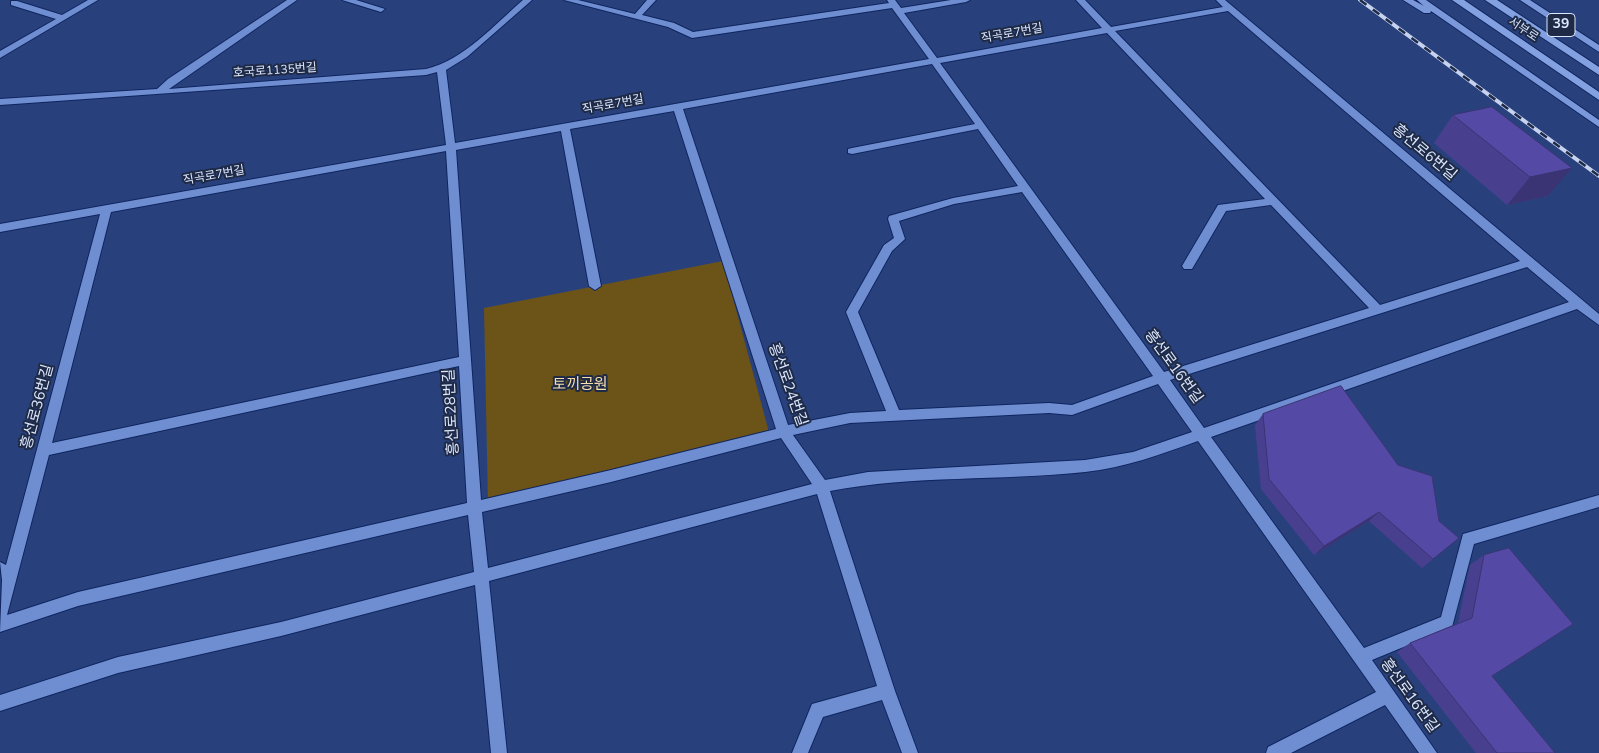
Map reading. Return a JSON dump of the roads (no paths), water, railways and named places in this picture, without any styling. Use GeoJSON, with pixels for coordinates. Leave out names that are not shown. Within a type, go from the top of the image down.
{"type":"FeatureCollection","features":[{"type":"Feature","properties":{"kind":"highway","name":"서부로"},"geometry":{"type":"LineString","coordinates":[[1457,0],[1599,97]]}},
{"type":"Feature","properties":{"kind":"highway","name":"서부로"},"geometry":{"type":"LineString","coordinates":[[1490,0],[1599,72]]}},
{"type":"Feature","properties":{"kind":"main road"},"geometry":{"type":"LineString","coordinates":[[1407,0],[1472,37]]}},
{"type":"Feature","properties":{"kind":"main road"},"geometry":{"type":"LineString","coordinates":[[1421,0],[1599,124]]}},
{"type":"Feature","properties":{"kind":"main road","name":"서부로"},"geometry":{"type":"LineString","coordinates":[[1524,0],[1599,49]]}},
{"type":"Feature","properties":{"kind":"street"},"geometry":{"type":"LineString","coordinates":[[0,55],[94,0]]}},
{"type":"Feature","properties":{"kind":"street"},"geometry":{"type":"LineString","coordinates":[[160,92],[171,81],[293,0]]}},
{"type":"Feature","properties":{"kind":"street"},"geometry":{"type":"LineString","coordinates":[[346,0],[382,9]]}},
{"type":"Feature","properties":{"kind":"street","name":"호국로1135번길"},"geometry":{"type":"LineString","coordinates":[[0,102],[398,75],[441,68],[446,67],[464,55],[528,0]]}},
{"type":"Feature","properties":{"kind":"street"},"geometry":{"type":"LineString","coordinates":[[568,0],[671,25],[692,35],[895,5],[966,0]]}},
{"type":"Feature","properties":{"kind":"street"},"geometry":{"type":"LineString","coordinates":[[637,16],[652,0]]}},
{"type":"Feature","properties":{"kind":"street"},"geometry":{"type":"LineString","coordinates":[[1080,0],[1378,310]]}},
{"type":"Feature","properties":{"kind":"street","name":"흥선로6번길"},"geometry":{"type":"LineString","coordinates":[[1220,0],[1599,321]]}},
{"type":"Feature","properties":{"kind":"street"},"geometry":{"type":"LineString","coordinates":[[14,3],[63,18]]}},
{"type":"Feature","properties":{"kind":"street","name":"흥선로16번길"},"geometry":{"type":"LineString","coordinates":[[895,5],[1429,753]]}},
{"type":"Feature","properties":{"kind":"street","name":"직곡로7번길"},"geometry":{"type":"LineString","coordinates":[[0,228],[1230,8]]}},
{"type":"Feature","properties":{"kind":"street","name":"흥선로28번길"},"geometry":{"type":"LineString","coordinates":[[441,68],[454,174],[475,507],[499,753]]}},
{"type":"Feature","properties":{"kind":"street","name":"흥선로24번길"},"geometry":{"type":"LineString","coordinates":[[677,106],[784,432],[822,487],[887,691],[910,753]]}},
{"type":"Feature","properties":{"kind":"street"},"geometry":{"type":"LineString","coordinates":[[565,126],[595,286]]}},
{"type":"Feature","properties":{"kind":"street"},"geometry":{"type":"LineString","coordinates":[[852,151],[981,126]]}},
{"type":"Feature","properties":{"kind":"street"},"geometry":{"type":"LineString","coordinates":[[894,416],[852,312],[888,248],[900,239],[893,219],[954,201],[1025,188]]}},
{"type":"Feature","properties":{"kind":"street"},"geometry":{"type":"LineString","coordinates":[[1188,266],[1222,208],[1273,201]]}},
{"type":"Feature","properties":{"kind":"street","name":"흥선로36번길"},"geometry":{"type":"LineString","coordinates":[[0,614],[5,573],[44,450],[107,208]]}},
{"type":"Feature","properties":{"kind":"street"},"geometry":{"type":"LineString","coordinates":[[0,625],[78,599],[611,476],[784,432],[850,418],[1049,408],[1072,410],[1162,378],[1529,262]]}},
{"type":"Feature","properties":{"kind":"street"},"geometry":{"type":"LineString","coordinates":[[0,703],[118,665],[281,629],[822,487],[868,478],[1104,464],[1133,458],[1578,304]]}},
{"type":"Feature","properties":{"kind":"street"},"geometry":{"type":"LineString","coordinates":[[44,450],[465,360]]}},
{"type":"Feature","properties":{"kind":"street"},"geometry":{"type":"LineString","coordinates":[[1361,657],[1448,622],[1468,539],[1599,500]]}},
{"type":"Feature","properties":{"kind":"street"},"geometry":{"type":"LineString","coordinates":[[800,753],[818,710],[887,691]]}},
{"type":"Feature","properties":{"kind":"street"},"geometry":{"type":"LineString","coordinates":[[1274,753],[1387,695]]}},
{"type":"Feature","properties":{"kind":"railway"},"geometry":{"type":"LineString","coordinates":[[1360,0],[1599,176]]}},
{"type":"Feature","properties":{"kind":"park label","name":"토끼공원"},"geometry":{"type":"Point","coordinates":[580,385]}}]}
